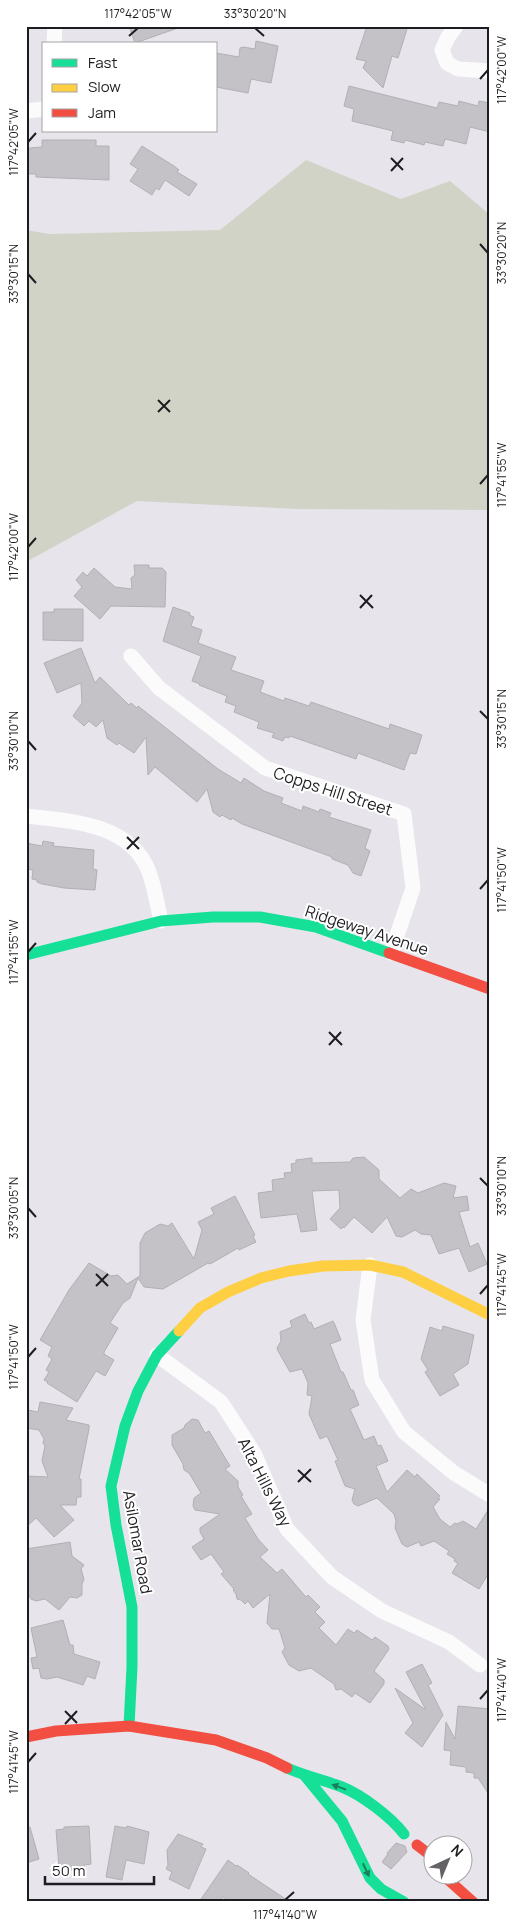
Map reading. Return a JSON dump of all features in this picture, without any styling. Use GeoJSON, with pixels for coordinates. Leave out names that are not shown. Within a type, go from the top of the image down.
{"type":"FeatureCollection","features":[{"type":"Feature","properties":{"kind":"street"},"geometry":{"type":"LineString","coordinates":[[54,42],[55,26]]}},
{"type":"Feature","properties":{"kind":"street"},"geometry":{"type":"LineString","coordinates":[[456,26],[442,50],[447,63],[458,69],[490,71]]}},
{"type":"Feature","properties":{"kind":"street"},"geometry":{"type":"LineString","coordinates":[[26,111],[42,109]]}},
{"type":"Feature","properties":{"kind":"street","name":"Copps Hill Street"},"geometry":{"type":"LineString","coordinates":[[131,656],[159,688],[264,768],[404,814],[413,888],[391,953]]}},
{"type":"Feature","properties":{"kind":"street"},"geometry":{"type":"LineString","coordinates":[[26,816],[80,822],[116,835],[135,850],[149,871],[161,921]]}},
{"type":"Feature","properties":{"kind":"street","name":"Ridgeway Avenue"},"geometry":{"type":"LineString","coordinates":[[26,955],[161,921],[213,917],[260,917],[316,927],[490,989]]}},
{"type":"Feature","properties":{"kind":"street","name":"Asilomar Road"},"geometry":{"type":"LineString","coordinates":[[129,1726],[132,1667],[132,1606],[116,1525],[111,1486],[125,1426],[138,1392],[157,1355],[200,1308],[228,1292],[252,1282],[288,1271],[323,1266],[370,1266],[403,1272],[490,1315]]}},
{"type":"Feature","properties":{"kind":"street"},"geometry":{"type":"LineString","coordinates":[[370,1266],[362,1320],[372,1380],[404,1432],[454,1474],[490,1495]]}},
{"type":"Feature","properties":{"kind":"street","name":"Alta Hills Way"},"geometry":{"type":"LineString","coordinates":[[157,1355],[221,1402],[254,1453],[287,1529],[332,1577],[382,1611],[449,1642],[480,1665]]}},
{"type":"Feature","properties":{"kind":"street"},"geometry":{"type":"LineString","coordinates":[[26,1737],[56,1731],[129,1726],[216,1740],[267,1758],[305,1776],[344,1788],[370,1804],[397,1825],[404,1834]]}},
{"type":"Feature","properties":{"kind":"street"},"geometry":{"type":"LineString","coordinates":[[305,1776],[345,1826],[367,1874],[374,1884],[404,1902]]}},
{"type":"Feature","properties":{"kind":"street"},"geometry":{"type":"LineString","coordinates":[[417,1845],[424,1850]]}},
{"type":"Feature","properties":{"kind":"street"},"geometry":{"type":"LineString","coordinates":[[455,1886],[473,1902]]}},
{"type":"Feature","properties":{"kind":"shaded area"},"geometry":{"type":"Polygon","coordinates":[[[306,160],[401,199],[450,181],[490,215],[490,510],[298,509],[137,501],[26,562],[26,230],[50,234],[220,230],[306,160]]]}},
{"type":"Feature","properties":{"kind":"building"},"geometry":{"type":"Polygon","coordinates":[[[129,26],[178,26],[178,28],[135,42],[129,26]]]}},
{"type":"Feature","properties":{"kind":"building"},"geometry":{"type":"Polygon","coordinates":[[[367,26],[408,26],[398,58],[392,56],[383,88],[363,68],[366,61],[356,59],[367,26]]]}},
{"type":"Feature","properties":{"kind":"building"},"geometry":{"type":"Polygon","coordinates":[[[256,41],[278,46],[271,83],[251,79],[248,93],[218,87],[218,53],[239,57],[240,48],[255,49],[256,41]]]}},
{"type":"Feature","properties":{"kind":"building"},"geometry":{"type":"Polygon","coordinates":[[[349,86],[437,108],[439,102],[458,106],[459,101],[478,106],[479,101],[490,103],[490,132],[470,127],[466,144],[445,139],[443,146],[425,142],[424,145],[405,140],[404,143],[391,140],[393,131],[352,121],[354,109],[344,106],[349,86]]]}},
{"type":"Feature","properties":{"kind":"building"},"geometry":{"type":"Polygon","coordinates":[[[42,140],[96,140],[96,146],[109,146],[109,180],[36,177],[36,174],[28,174],[28,149],[42,147],[42,140]]]}},
{"type":"Feature","properties":{"kind":"building"},"geometry":{"type":"Polygon","coordinates":[[[142,146],[174,166],[179,170],[177,172],[197,184],[189,196],[165,180],[159,190],[156,188],[152,195],[130,181],[138,169],[130,164],[142,146]]]}},
{"type":"Feature","properties":{"kind":"building"},"geometry":{"type":"Polygon","coordinates":[[[134,565],[149,565],[149,568],[162,568],[166,572],[165,607],[111,606],[100,619],[74,596],[82,587],[76,580],[83,572],[87,576],[94,568],[115,587],[132,589],[131,578],[135,575],[134,565]]]}},
{"type":"Feature","properties":{"kind":"building"},"geometry":{"type":"Polygon","coordinates":[[[173,607],[190,613],[189,615],[194,617],[191,626],[202,630],[198,643],[236,657],[231,670],[264,681],[260,692],[284,701],[285,698],[309,706],[311,702],[389,729],[390,724],[422,735],[416,754],[410,753],[404,770],[358,753],[356,759],[290,736],[289,738],[285,737],[283,741],[272,737],[274,733],[257,728],[259,722],[234,712],[236,706],[225,702],[227,696],[192,681],[201,656],[163,641],[173,607]]]}},
{"type":"Feature","properties":{"kind":"building"},"geometry":{"type":"Polygon","coordinates":[[[54,609],[83,609],[83,641],[43,640],[43,612],[54,612],[54,609]]]}},
{"type":"Feature","properties":{"kind":"building"},"geometry":{"type":"Polygon","coordinates":[[[81,648],[95,683],[100,677],[129,705],[131,703],[137,708],[138,706],[218,769],[241,783],[244,778],[264,791],[283,798],[281,803],[302,811],[303,806],[319,812],[320,809],[331,813],[329,817],[371,830],[365,848],[370,851],[361,876],[353,873],[348,865],[332,859],[332,857],[242,824],[232,818],[231,820],[222,815],[220,817],[213,812],[207,789],[197,802],[155,767],[148,775],[146,737],[134,753],[107,738],[103,720],[96,727],[89,721],[84,726],[73,716],[82,703],[81,683],[57,693],[44,663],[81,648]]]}},
{"type":"Feature","properties":{"kind":"building"},"geometry":{"type":"Polygon","coordinates":[[[43,841],[54,843],[53,846],[94,850],[93,869],[97,870],[95,890],[64,888],[42,884],[32,879],[33,870],[26,869],[26,843],[42,846],[43,841]]]}},
{"type":"Feature","properties":{"kind":"building"},"geometry":{"type":"Polygon","coordinates":[[[364,1157],[379,1170],[379,1179],[400,1198],[411,1189],[418,1193],[444,1183],[456,1186],[453,1198],[467,1196],[469,1210],[459,1212],[470,1247],[478,1243],[487,1264],[469,1272],[459,1248],[439,1254],[431,1235],[421,1234],[415,1230],[402,1237],[396,1236],[387,1217],[372,1233],[354,1217],[341,1229],[330,1219],[340,1208],[339,1190],[312,1191],[317,1230],[301,1232],[297,1214],[261,1218],[258,1193],[273,1191],[272,1180],[285,1178],[284,1173],[292,1172],[291,1164],[296,1163],[296,1160],[312,1158],[312,1163],[350,1162],[353,1158],[364,1157]]]}},
{"type":"Feature","properties":{"kind":"building"},"geometry":{"type":"Polygon","coordinates":[[[235,1196],[255,1235],[253,1236],[256,1242],[239,1250],[238,1248],[212,1263],[208,1263],[163,1289],[144,1287],[138,1278],[130,1298],[123,1303],[110,1323],[118,1328],[104,1354],[114,1360],[105,1376],[96,1371],[77,1402],[44,1380],[49,1372],[46,1370],[52,1359],[48,1356],[52,1347],[40,1340],[69,1290],[89,1263],[111,1276],[118,1275],[127,1284],[140,1276],[140,1243],[145,1233],[160,1224],[168,1226],[172,1223],[194,1259],[202,1230],[198,1222],[214,1214],[211,1208],[235,1196]]]}},
{"type":"Feature","properties":{"kind":"building"},"geometry":{"type":"Polygon","coordinates":[[[305,1314],[314,1329],[333,1321],[335,1325],[341,1340],[330,1344],[341,1372],[343,1372],[351,1390],[353,1390],[359,1405],[350,1409],[364,1440],[374,1436],[378,1446],[381,1445],[388,1461],[376,1466],[387,1492],[407,1470],[415,1477],[417,1474],[440,1496],[438,1498],[440,1499],[433,1507],[440,1519],[450,1527],[455,1523],[463,1521],[476,1529],[490,1507],[490,1571],[479,1589],[452,1573],[458,1563],[447,1554],[449,1551],[434,1541],[421,1546],[419,1542],[407,1547],[402,1544],[395,1528],[394,1514],[377,1498],[358,1506],[354,1504],[352,1500],[355,1489],[345,1486],[335,1461],[338,1460],[327,1436],[320,1439],[309,1414],[312,1396],[307,1395],[308,1383],[302,1369],[290,1372],[277,1348],[281,1341],[280,1332],[292,1327],[290,1321],[305,1314]]]}},
{"type":"Feature","properties":{"kind":"building"},"geometry":{"type":"Polygon","coordinates":[[[443,1326],[474,1335],[468,1364],[453,1374],[459,1385],[440,1396],[425,1372],[428,1370],[421,1359],[430,1327],[442,1331],[443,1326]]]}},
{"type":"Feature","properties":{"kind":"building"},"geometry":{"type":"Polygon","coordinates":[[[40,1402],[73,1408],[66,1420],[89,1425],[79,1479],[81,1479],[81,1497],[77,1497],[76,1505],[60,1505],[74,1520],[54,1537],[36,1518],[26,1527],[27,1476],[48,1477],[42,1461],[45,1446],[43,1443],[44,1439],[39,1430],[26,1428],[28,1410],[38,1412],[40,1402]]]}},
{"type":"Feature","properties":{"kind":"building"},"geometry":{"type":"Polygon","coordinates":[[[192,1419],[198,1420],[205,1433],[209,1431],[230,1466],[225,1469],[238,1481],[238,1487],[243,1495],[241,1496],[252,1514],[245,1518],[258,1539],[268,1550],[260,1557],[277,1573],[282,1569],[306,1597],[308,1595],[320,1607],[315,1612],[325,1622],[319,1628],[336,1645],[348,1629],[354,1633],[357,1630],[372,1640],[375,1637],[388,1646],[389,1649],[374,1671],[384,1680],[384,1684],[370,1703],[355,1693],[352,1697],[341,1689],[336,1690],[334,1684],[311,1668],[299,1671],[289,1665],[282,1652],[285,1648],[279,1629],[272,1629],[267,1623],[270,1594],[253,1608],[248,1601],[245,1604],[237,1599],[234,1589],[221,1574],[224,1572],[211,1554],[201,1560],[192,1547],[204,1539],[200,1528],[220,1514],[195,1510],[193,1506],[194,1498],[201,1493],[189,1473],[184,1470],[183,1464],[172,1445],[172,1435],[184,1428],[192,1419]]]}},
{"type":"Feature","properties":{"kind":"building"},"geometry":{"type":"Polygon","coordinates":[[[70,1542],[72,1556],[84,1565],[81,1569],[84,1579],[82,1595],[77,1598],[70,1597],[59,1610],[45,1599],[36,1601],[31,1599],[28,1594],[26,1581],[26,1549],[70,1542]]]}},
{"type":"Feature","properties":{"kind":"building"},"geometry":{"type":"Polygon","coordinates":[[[63,1620],[70,1645],[73,1645],[74,1654],[100,1662],[95,1679],[87,1676],[83,1685],[57,1677],[41,1678],[39,1668],[33,1669],[31,1658],[37,1657],[31,1628],[63,1620]]]}},
{"type":"Feature","properties":{"kind":"building"},"geometry":{"type":"Polygon","coordinates":[[[422,1664],[432,1683],[428,1685],[443,1715],[422,1747],[405,1733],[413,1723],[395,1688],[426,1710],[406,1672],[422,1664]]]}},
{"type":"Feature","properties":{"kind":"building"},"geometry":{"type":"Polygon","coordinates":[[[458,1706],[490,1709],[490,1796],[478,1778],[474,1778],[474,1773],[466,1772],[466,1767],[450,1765],[451,1751],[444,1750],[446,1722],[455,1739],[458,1706]]]}},
{"type":"Feature","properties":{"kind":"building"},"geometry":{"type":"Polygon","coordinates":[[[89,1826],[91,1864],[84,1865],[84,1869],[71,1870],[71,1866],[59,1867],[56,1830],[64,1829],[64,1827],[89,1826]]]}},
{"type":"Feature","properties":{"kind":"building"},"geometry":{"type":"Polygon","coordinates":[[[115,1826],[126,1828],[127,1826],[149,1832],[144,1864],[126,1860],[122,1880],[106,1877],[115,1826]]]}},
{"type":"Feature","properties":{"kind":"building"},"geometry":{"type":"Polygon","coordinates":[[[30,1827],[39,1859],[26,1863],[26,1828],[30,1827]]]}},
{"type":"Feature","properties":{"kind":"building"},"geometry":{"type":"Polygon","coordinates":[[[178,1834],[203,1844],[201,1847],[206,1849],[189,1889],[169,1879],[172,1872],[166,1869],[168,1865],[167,1850],[178,1834]]]}},
{"type":"Feature","properties":{"kind":"building"},"geometry":{"type":"Polygon","coordinates":[[[396,1843],[405,1846],[407,1852],[391,1869],[382,1862],[396,1843]]]}},
{"type":"Feature","properties":{"kind":"building"},"geometry":{"type":"Polygon","coordinates":[[[228,1860],[290,1902],[231,1902],[223,1897],[219,1902],[199,1902],[228,1860]]]}},
{"type":"Feature","properties":{"kind":"traffic: fast"},"geometry":{"type":"LineString","coordinates":[[26,955],[161,921],[213,917],[260,917],[316,927],[389,953]]}},
{"type":"Feature","properties":{"kind":"traffic: fast"},"geometry":{"type":"LineString","coordinates":[[129,1726],[132,1667],[132,1607],[116,1525],[111,1486],[125,1426],[138,1391],[157,1355],[179,1331]]}},
{"type":"Feature","properties":{"kind":"traffic: fast"},"geometry":{"type":"LineString","coordinates":[[287,1768],[342,1787],[358,1795],[384,1814],[404,1834]]}},
{"type":"Feature","properties":{"kind":"traffic: fast"},"geometry":{"type":"LineString","coordinates":[[305,1776],[342,1821],[370,1878],[381,1889],[404,1902]]}},
{"type":"Feature","properties":{"kind":"traffic: slow"},"geometry":{"type":"LineString","coordinates":[[179,1331],[200,1308],[228,1292],[261,1278],[289,1271],[323,1266],[370,1265],[403,1272],[490,1315]]}},
{"type":"Feature","properties":{"kind":"traffic: jam"},"geometry":{"type":"LineString","coordinates":[[389,953],[490,989]]}},
{"type":"Feature","properties":{"kind":"traffic: jam"},"geometry":{"type":"LineString","coordinates":[[26,1737],[56,1731],[129,1726],[216,1740],[267,1758],[287,1768]]}},
{"type":"Feature","properties":{"kind":"traffic: jam"},"geometry":{"type":"LineString","coordinates":[[417,1845],[424,1850]]}},
{"type":"Feature","properties":{"kind":"traffic: jam"},"geometry":{"type":"LineString","coordinates":[[455,1886],[473,1902]]}}]}
